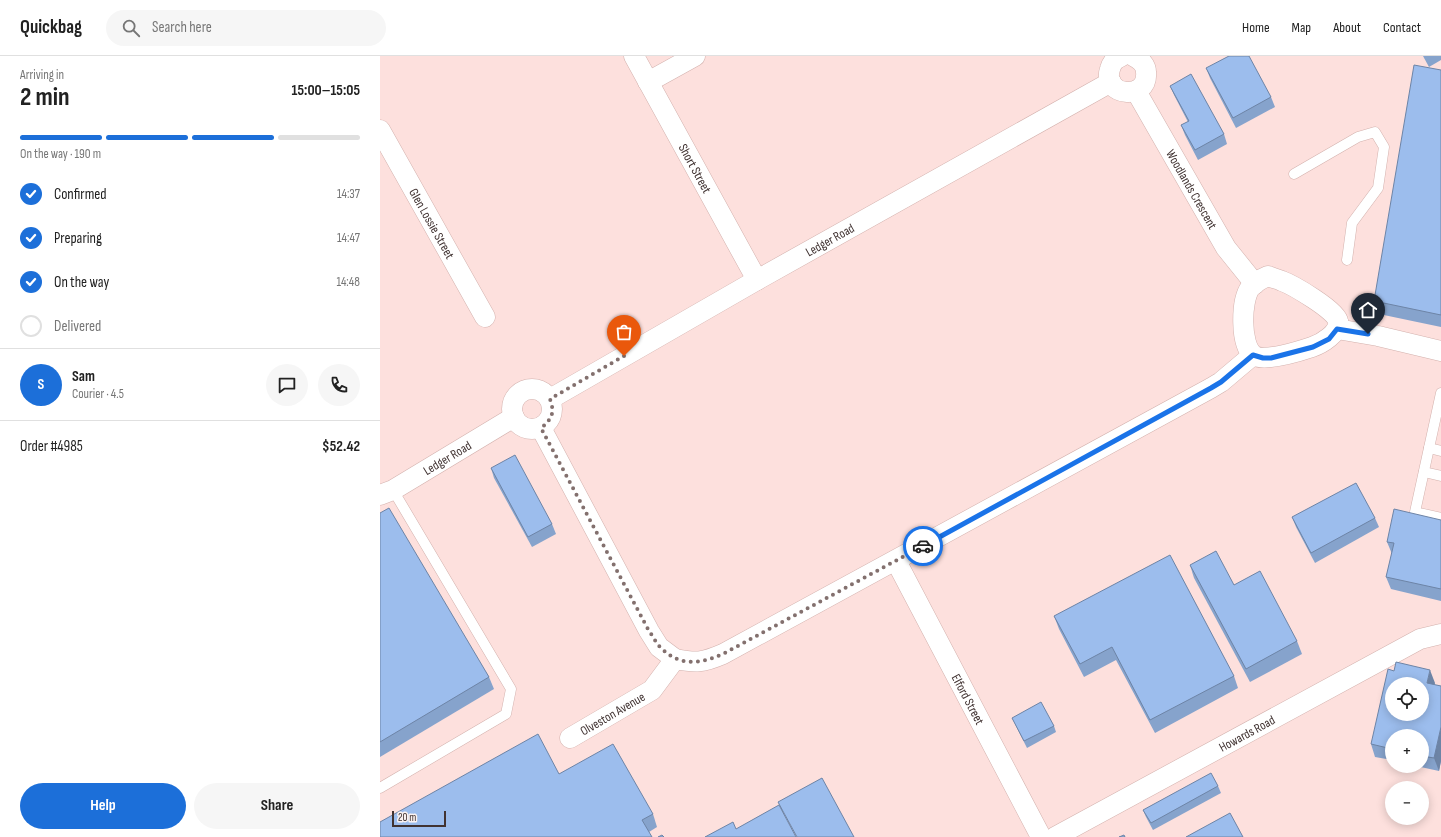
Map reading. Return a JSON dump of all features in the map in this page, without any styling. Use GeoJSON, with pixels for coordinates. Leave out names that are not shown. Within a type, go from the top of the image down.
{"type":"FeatureCollection","features":[{"type":"Feature","properties":{"kind":"street","name":"Short Street"},"geometry":{"type":"LineString","coordinates":[[634,56],[758,280]]}},
{"type":"Feature","properties":{"kind":"street"},"geometry":{"type":"LineString","coordinates":[[648,82],[695,56]]}},
{"type":"Feature","properties":{"kind":"street"},"geometry":{"type":"LineString","coordinates":[[1122,56],[1111,63],[1109,72],[1110,82],[1120,91],[1130,93],[1141,87],[1146,78],[1144,58]]}},
{"type":"Feature","properties":{"kind":"street","name":"Ledger Road"},"geometry":{"type":"LineString","coordinates":[[550,399],[1110,82]]}},
{"type":"Feature","properties":{"kind":"street","name":"Woodlands Crescent"},"geometry":{"type":"LineString","coordinates":[[1136,91],[1226,248],[1255,284]]}},
{"type":"Feature","properties":{"kind":"street","name":"Glen Lossie Street"},"geometry":{"type":"LineString","coordinates":[[380,130],[485,317]]}},
{"type":"Feature","properties":{"kind":"street"},"geometry":{"type":"LineString","coordinates":[[1268,276],[1282,280],[1325,306],[1335,314],[1338,321],[1337,329],[1329,339],[1313,347],[1271,358],[1263,358],[1253,355],[1248,348],[1243,331],[1245,299],[1255,284],[1268,276]]}},
{"type":"Feature","properties":{"kind":"street"},"geometry":{"type":"LineString","coordinates":[[1337,329],[1378,336],[1441,351]]}},
{"type":"Feature","properties":{"kind":"street"},"geometry":{"type":"LineString","coordinates":[[541,428],[649,631],[659,647],[675,659],[694,662],[707,661],[723,654],[896,561],[1211,388],[1221,382],[1253,355]]}},
{"type":"Feature","properties":{"kind":"street"},"geometry":{"type":"LineString","coordinates":[[534,389],[543,392],[550,399],[553,407],[551,417],[548,422],[541,428],[535,430],[527,429],[518,423],[514,417],[512,408],[514,400],[519,394],[526,390],[534,389]]}},
{"type":"Feature","properties":{"kind":"street","name":"Ledger Road"},"geometry":{"type":"LineString","coordinates":[[386,492],[514,417]]}},
{"type":"Feature","properties":{"kind":"street","name":"Elford Street"},"geometry":{"type":"LineString","coordinates":[[896,561],[1041,837]]}},
{"type":"Feature","properties":{"kind":"street","name":"Howards Road"},"geometry":{"type":"LineString","coordinates":[[1055,837],[1414,642],[1441,634]]}},
{"type":"Feature","properties":{"kind":"street","name":"Olveston Avenue"},"geometry":{"type":"LineString","coordinates":[[570,738],[652,690],[675,659]]}},
{"type":"Feature","properties":{"kind":"lane"},"geometry":{"type":"LineString","coordinates":[[1294,174],[1358,137],[1375,132],[1384,147],[1378,188],[1352,223],[1347,260]]}},
{"type":"Feature","properties":{"kind":"lane"},"geometry":{"type":"LineString","coordinates":[[1441,393],[1416,512],[1441,518]]}},
{"type":"Feature","properties":{"kind":"lane"},"geometry":{"type":"LineString","coordinates":[[1429,448],[1441,451]]}},
{"type":"Feature","properties":{"kind":"lane"},"geometry":{"type":"LineString","coordinates":[[1424,472],[1441,476]]}},
{"type":"Feature","properties":{"kind":"lane"},"geometry":{"type":"LineString","coordinates":[[380,788],[506,714],[511,689],[386,492]]}},
{"type":"Feature","properties":{"kind":"building"},"geometry":{"type":"Polygon","coordinates":[[[1229,56],[1249,56],[1271,97],[1233,118],[1206,68],[1229,56]]]}},
{"type":"Feature","properties":{"kind":"building"},"geometry":{"type":"Polygon","coordinates":[[[1414,65],[1441,70],[1441,315],[1374,301],[1414,65]]]}},
{"type":"Feature","properties":{"kind":"building"},"geometry":{"type":"Polygon","coordinates":[[[1191,74],[1224,134],[1195,150],[1181,125],[1189,121],[1170,86],[1191,74]]]}},
{"type":"Feature","properties":{"kind":"building"},"geometry":{"type":"Polygon","coordinates":[[[515,455],[552,524],[528,537],[491,468],[515,455]]]}},
{"type":"Feature","properties":{"kind":"building"},"geometry":{"type":"Polygon","coordinates":[[[1356,483],[1375,518],[1311,553],[1292,517],[1356,483]]]}},
{"type":"Feature","properties":{"kind":"building"},"geometry":{"type":"Polygon","coordinates":[[[389,508],[489,677],[380,742],[380,513],[389,508]]]}},
{"type":"Feature","properties":{"kind":"building"},"geometry":{"type":"Polygon","coordinates":[[[1394,509],[1441,520],[1441,589],[1386,577],[1394,543],[1387,542],[1394,509]]]}},
{"type":"Feature","properties":{"kind":"building"},"geometry":{"type":"Polygon","coordinates":[[[1216,551],[1234,585],[1260,571],[1297,641],[1246,669],[1190,565],[1216,551]]]}},
{"type":"Feature","properties":{"kind":"building"},"geometry":{"type":"Polygon","coordinates":[[[1170,555],[1234,676],[1150,720],[1112,647],[1080,664],[1054,616],[1170,555]]]}},
{"type":"Feature","properties":{"kind":"building"},"geometry":{"type":"Polygon","coordinates":[[[1396,662],[1430,670],[1428,677],[1386,677],[1388,669],[1394,671],[1396,662]]]}},
{"type":"Feature","properties":{"kind":"building"},"geometry":{"type":"Polygon","coordinates":[[[1385,682],[1385,721],[1429,721],[1429,683],[1441,686],[1441,727],[1434,758],[1429,757],[1429,729],[1385,729],[1385,747],[1371,744],[1385,682]]]}},
{"type":"Feature","properties":{"kind":"building"},"geometry":{"type":"Polygon","coordinates":[[[1041,702],[1054,726],[1024,741],[1012,718],[1041,702]]]}},
{"type":"Feature","properties":{"kind":"building"},"geometry":{"type":"Polygon","coordinates":[[[538,734],[559,774],[613,744],[653,814],[642,820],[652,837],[380,837],[380,822],[538,734]]]}},
{"type":"Feature","properties":{"kind":"building"},"geometry":{"type":"Polygon","coordinates":[[[1211,773],[1218,786],[1151,823],[1143,810],[1211,773]]]}},
{"type":"Feature","properties":{"kind":"building"},"geometry":{"type":"Polygon","coordinates":[[[822,778],[854,837],[797,837],[778,802],[822,778]]]}},
{"type":"Feature","properties":{"kind":"building"},"geometry":{"type":"Polygon","coordinates":[[[779,805],[796,837],[705,837],[733,822],[736,829],[779,805]]]}},
{"type":"Feature","properties":{"kind":"building"},"geometry":{"type":"Polygon","coordinates":[[[1230,813],[1243,837],[1186,837],[1230,813]]]}},
{"type":"Feature","properties":{"kind":"way so far"},"geometry":{"type":"LineString","coordinates":[[624,356],[550,399],[553,407],[551,417],[541,428],[649,631],[659,647],[675,659],[694,662],[707,661],[723,654],[923,546]]}},
{"type":"Feature","properties":{"kind":"route"},"geometry":{"type":"LineString","coordinates":[[923,546],[1211,388],[1221,382],[1253,355],[1263,358],[1271,358],[1313,347],[1329,339],[1337,329],[1368,334]]}}]}
